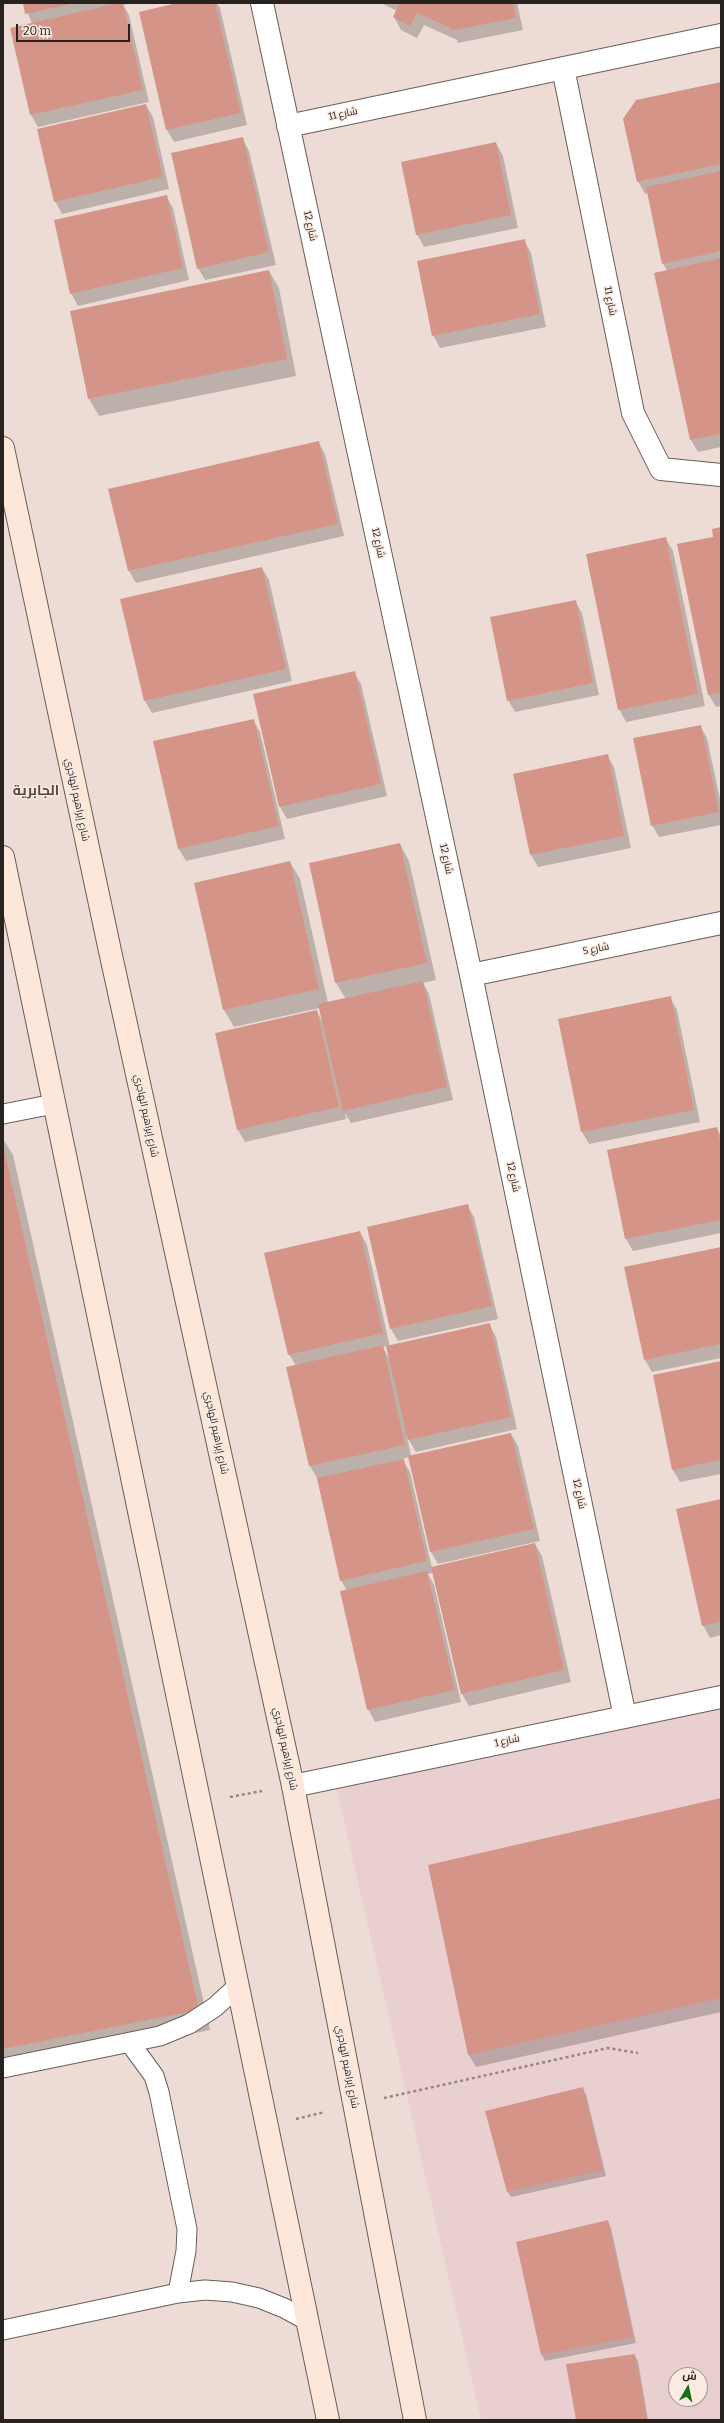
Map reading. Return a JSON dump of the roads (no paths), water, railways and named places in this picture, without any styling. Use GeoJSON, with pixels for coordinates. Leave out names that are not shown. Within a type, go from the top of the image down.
{"type":"FeatureCollection","features":[{"type":"Feature","properties":{"kind":"main road","name":"شارع إبراهيم الهاجري"},"geometry":{"type":"LineString","coordinates":[[3,448],[67,751],[293,1786],[416,2420]]}},
{"type":"Feature","properties":{"kind":"main road"},"geometry":{"type":"LineString","coordinates":[[3,520],[67,751]]}},
{"type":"Feature","properties":{"kind":"main road"},"geometry":{"type":"LineString","coordinates":[[3,857],[328,2420]]}},
{"type":"Feature","properties":{"kind":"street","name":"شارع 12"},"geometry":{"type":"LineString","coordinates":[[262,3],[471,975],[625,1717]]}},
{"type":"Feature","properties":{"kind":"street","name":"شارع 11"},"geometry":{"type":"LineString","coordinates":[[288,126],[721,36]]}},
{"type":"Feature","properties":{"kind":"street","name":"شارع 11"},"geometry":{"type":"LineString","coordinates":[[562,68],[633,413],[661,469],[721,475]]}},
{"type":"Feature","properties":{"kind":"street","name":"شارع 5"},"geometry":{"type":"LineString","coordinates":[[471,975],[721,923]]}},
{"type":"Feature","properties":{"kind":"street","name":"شارع 1"},"geometry":{"type":"LineString","coordinates":[[293,1786],[721,1697]]}},
{"type":"Feature","properties":{"kind":"lane"},"geometry":{"type":"LineString","coordinates":[[3,1114],[54,1104]]}},
{"type":"Feature","properties":{"kind":"lane"},"geometry":{"type":"LineString","coordinates":[[3,2068],[160,2036],[189,2024],[215,2008],[238,1986]]}},
{"type":"Feature","properties":{"kind":"lane"},"geometry":{"type":"LineString","coordinates":[[130,2043],[154,2076],[159,2092],[187,2229],[186,2250],[178,2293]]}},
{"type":"Feature","properties":{"kind":"lane"},"geometry":{"type":"LineString","coordinates":[[3,2330],[178,2293],[205,2290],[232,2292],[259,2298],[284,2308],[308,2322]]}},
{"type":"Feature","properties":{"kind":"district","name":"الجابرية"},"geometry":{"type":"Point","coordinates":[36,791]}}]}
